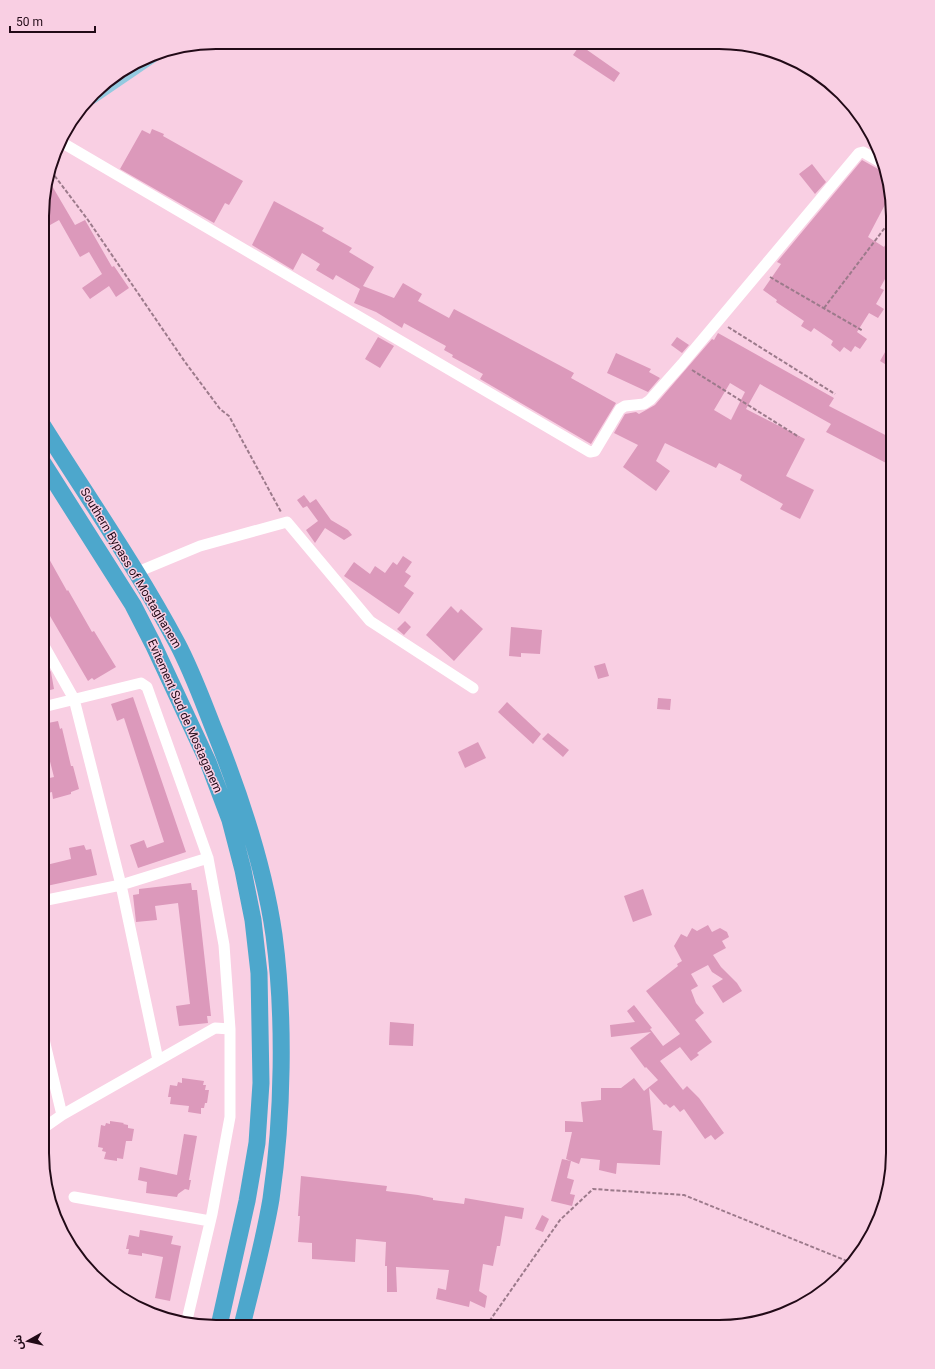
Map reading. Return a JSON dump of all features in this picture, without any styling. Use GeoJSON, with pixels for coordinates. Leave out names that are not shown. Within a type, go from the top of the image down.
{"type":"FeatureCollection","features":[{"type":"Feature","properties":{"kind":"highway","name":"Southern Bypass of Mostaghanem"},"geometry":{"type":"LineString","coordinates":[[49,436],[178,645],[234,778],[265,889],[274,933],[279,978],[281,1075],[271,1200],[243,1320]]}},
{"type":"Feature","properties":{"kind":"highway","name":"Evitement Sud de Mostaganem"},"geometry":{"type":"LineString","coordinates":[[49,472],[133,605],[156,651],[208,762],[230,820],[243,870],[253,920],[259,973],[261,1083],[257,1143],[248,1194],[220,1320]]}},
{"type":"Feature","properties":{"kind":"street"},"geometry":{"type":"LineString","coordinates":[[65,144],[590,452],[595,451],[620,409],[625,406],[644,404],[682,364],[859,153],[863,152],[876,159]]}},
{"type":"Feature","properties":{"kind":"street"},"geometry":{"type":"LineString","coordinates":[[135,573],[200,546],[287,522],[370,621],[473,688]]}},
{"type":"Feature","properties":{"kind":"street"},"geometry":{"type":"LineString","coordinates":[[49,655],[74,699],[121,885],[158,1060]]}},
{"type":"Feature","properties":{"kind":"street"},"geometry":{"type":"LineString","coordinates":[[49,705],[141,683],[147,687],[208,858],[224,945],[230,1029],[230,1117],[210,1221],[187,1318]]}},
{"type":"Feature","properties":{"kind":"street"},"geometry":{"type":"LineString","coordinates":[[49,900],[121,885],[208,858]]}},
{"type":"Feature","properties":{"kind":"street"},"geometry":{"type":"LineString","coordinates":[[49,1124],[62,1115],[215,1028],[230,1029]]}},
{"type":"Feature","properties":{"kind":"street"},"geometry":{"type":"LineString","coordinates":[[49,1060],[62,1115]]}},
{"type":"Feature","properties":{"kind":"street"},"geometry":{"type":"LineString","coordinates":[[74,1197],[210,1221]]}},
{"type":"Feature","properties":{"kind":"path"},"geometry":{"type":"LineString","coordinates":[[54,175],[88,220],[185,362],[220,409],[229,416],[287,522]]}},
{"type":"Feature","properties":{"kind":"path"},"geometry":{"type":"LineString","coordinates":[[824,308],[886,226]]}},
{"type":"Feature","properties":{"kind":"path"},"geometry":{"type":"LineString","coordinates":[[770,276],[863,331]]}},
{"type":"Feature","properties":{"kind":"path"},"geometry":{"type":"LineString","coordinates":[[719,321],[835,394]]}},
{"type":"Feature","properties":{"kind":"path"},"geometry":{"type":"LineString","coordinates":[[682,364],[799,437]]}},
{"type":"Feature","properties":{"kind":"path"},"geometry":{"type":"LineString","coordinates":[[490,1320],[560,1220],[593,1189],[684,1195],[846,1261]]}},
{"type":"Feature","properties":{"kind":"building"},"geometry":{"type":"Polygon","coordinates":[[[577,49],[586,49],[620,73],[614,82],[573,55],[577,49]]]}},
{"type":"Feature","properties":{"kind":"building"},"geometry":{"type":"Polygon","coordinates":[[[152,129],[164,134],[163,136],[243,181],[229,205],[225,203],[214,223],[120,169],[142,130],[150,134],[152,129]]]}},
{"type":"Feature","properties":{"kind":"building"},"geometry":{"type":"Polygon","coordinates":[[[862,160],[879,169],[886,203],[868,237],[884,247],[886,243],[886,277],[880,288],[884,290],[876,304],[884,309],[878,318],[869,313],[857,332],[867,339],[860,349],[855,346],[851,352],[844,347],[840,352],[831,345],[833,341],[814,328],[811,332],[801,326],[804,321],[776,302],[777,300],[763,290],[781,264],[777,262],[862,160]]]}},
{"type":"Feature","properties":{"kind":"building"},"geometry":{"type":"Polygon","coordinates":[[[812,164],[826,182],[815,194],[799,174],[812,164]]]}},
{"type":"Feature","properties":{"kind":"building"},"geometry":{"type":"Polygon","coordinates":[[[52,185],[75,225],[85,220],[112,267],[114,266],[129,288],[116,297],[109,286],[90,299],[82,288],[102,274],[89,252],[80,257],[59,220],[49,226],[49,205],[52,185]]]}},
{"type":"Feature","properties":{"kind":"building"},"geometry":{"type":"Polygon","coordinates":[[[274,201],[324,228],[322,231],[352,248],[349,252],[374,267],[363,286],[394,298],[403,283],[422,294],[418,301],[449,318],[454,309],[574,373],[571,378],[616,403],[591,444],[480,379],[483,374],[452,357],[453,355],[444,350],[446,346],[404,323],[402,328],[376,312],[354,303],[360,289],[336,275],[333,280],[316,270],[320,264],[302,253],[293,270],[252,245],[274,201]]]}},
{"type":"Feature","properties":{"kind":"building"},"geometry":{"type":"Polygon","coordinates":[[[718,333],[834,398],[829,406],[886,435],[886,463],[826,432],[831,424],[760,384],[746,409],[805,439],[786,476],[814,490],[800,519],[780,509],[783,504],[740,480],[742,475],[719,463],[716,468],[665,443],[656,461],[670,471],[656,491],[623,467],[638,445],[614,433],[625,414],[636,412],[639,414],[655,405],[712,339],[714,340],[718,333]],[[730,383],[714,410],[731,420],[745,392],[730,383]]]}},
{"type":"Feature","properties":{"kind":"building"},"geometry":{"type":"Polygon","coordinates":[[[378,337],[394,346],[380,368],[365,359],[378,337]]]}},
{"type":"Feature","properties":{"kind":"building"},"geometry":{"type":"Polygon","coordinates":[[[677,337],[689,345],[682,353],[671,345],[677,337]]]}},
{"type":"Feature","properties":{"kind":"building"},"geometry":{"type":"Polygon","coordinates":[[[886,350],[886,365],[880,361],[886,350]]]}},
{"type":"Feature","properties":{"kind":"building"},"geometry":{"type":"Polygon","coordinates":[[[616,353],[651,369],[649,372],[660,378],[648,392],[607,373],[616,353]]]}},
{"type":"Feature","properties":{"kind":"building"},"geometry":{"type":"Polygon","coordinates":[[[304,495],[310,503],[316,499],[331,520],[348,530],[352,535],[344,540],[325,528],[315,543],[306,530],[318,521],[307,506],[303,508],[297,500],[304,495]]]}},
{"type":"Feature","properties":{"kind":"building"},"geometry":{"type":"Polygon","coordinates":[[[403,556],[412,562],[405,572],[411,576],[404,586],[414,593],[399,614],[344,576],[354,562],[370,574],[375,566],[385,573],[393,562],[397,565],[403,556]]]}},
{"type":"Feature","properties":{"kind":"building"},"geometry":{"type":"Polygon","coordinates":[[[49,559],[92,632],[94,631],[116,667],[94,680],[92,678],[88,681],[49,614],[49,559]]]}},
{"type":"Feature","properties":{"kind":"building"},"geometry":{"type":"Polygon","coordinates":[[[451,606],[458,613],[461,609],[483,629],[454,661],[426,635],[451,606]]]}},
{"type":"Feature","properties":{"kind":"building"},"geometry":{"type":"Polygon","coordinates":[[[405,621],[411,627],[404,635],[397,629],[405,621]]]}},
{"type":"Feature","properties":{"kind":"building"},"geometry":{"type":"Polygon","coordinates":[[[511,627],[542,630],[540,654],[521,653],[521,657],[509,656],[511,627]]]}},
{"type":"Feature","properties":{"kind":"building"},"geometry":{"type":"Polygon","coordinates":[[[605,663],[609,676],[598,679],[594,666],[605,663]]]}},
{"type":"Feature","properties":{"kind":"building"},"geometry":{"type":"Polygon","coordinates":[[[49,668],[51,672],[54,689],[49,690],[49,668]]]}},
{"type":"Feature","properties":{"kind":"building"},"geometry":{"type":"Polygon","coordinates":[[[133,697],[186,852],[138,868],[130,845],[144,840],[147,848],[164,842],[124,718],[117,721],[111,704],[133,697]]]}},
{"type":"Feature","properties":{"kind":"building"},"geometry":{"type":"Polygon","coordinates":[[[658,698],[671,699],[670,710],[657,709],[658,698]]]}},
{"type":"Feature","properties":{"kind":"building"},"geometry":{"type":"Polygon","coordinates":[[[507,702],[541,734],[533,744],[498,712],[507,702]]]}},
{"type":"Feature","properties":{"kind":"building"},"geometry":{"type":"Polygon","coordinates":[[[58,721],[60,729],[62,728],[71,766],[73,766],[79,789],[71,792],[71,794],[53,799],[52,792],[49,793],[49,778],[54,777],[49,758],[49,723],[58,721]]]}},
{"type":"Feature","properties":{"kind":"building"},"geometry":{"type":"Polygon","coordinates":[[[548,733],[569,750],[563,757],[542,739],[548,733]]]}},
{"type":"Feature","properties":{"kind":"building"},"geometry":{"type":"Polygon","coordinates":[[[478,742],[486,758],[465,768],[458,752],[478,742]]]}},
{"type":"Feature","properties":{"kind":"building"},"geometry":{"type":"Polygon","coordinates":[[[84,845],[86,850],[91,849],[97,875],[49,885],[49,864],[71,859],[69,848],[84,845]]]}},
{"type":"Feature","properties":{"kind":"building"},"geometry":{"type":"Polygon","coordinates":[[[191,883],[192,890],[197,890],[211,1016],[207,1016],[208,1023],[179,1026],[176,1006],[190,1004],[178,903],[155,906],[157,920],[136,922],[133,895],[139,894],[139,889],[191,883]]]}},
{"type":"Feature","properties":{"kind":"building"},"geometry":{"type":"Polygon","coordinates":[[[643,889],[652,915],[633,922],[624,896],[643,889]]]}},
{"type":"Feature","properties":{"kind":"building"},"geometry":{"type":"Polygon","coordinates":[[[708,925],[712,932],[720,928],[727,932],[729,937],[722,941],[726,948],[713,955],[721,967],[737,983],[742,991],[723,1003],[712,986],[723,979],[712,972],[708,965],[691,974],[698,986],[691,990],[696,1003],[704,1013],[695,1020],[712,1042],[697,1053],[699,1055],[691,1061],[680,1047],[660,1061],[683,1090],[687,1086],[699,1098],[724,1133],[715,1140],[711,1135],[705,1139],[684,1109],[680,1112],[674,1105],[670,1108],[666,1104],[664,1105],[649,1088],[653,1130],[662,1131],[660,1165],[617,1163],[616,1174],[599,1170],[600,1160],[581,1158],[579,1164],[566,1159],[572,1132],[565,1132],[565,1121],[583,1122],[581,1102],[601,1100],[601,1088],[621,1088],[634,1078],[644,1091],[658,1080],[646,1067],[645,1068],[630,1048],[651,1032],[611,1037],[610,1025],[635,1022],[627,1011],[634,1005],[652,1028],[650,1029],[663,1046],[680,1034],[646,991],[678,966],[677,964],[682,961],[674,946],[681,934],[687,937],[692,928],[697,931],[708,925]]]}},
{"type":"Feature","properties":{"kind":"building"},"geometry":{"type":"Polygon","coordinates":[[[390,1022],[414,1024],[413,1046],[389,1045],[390,1022]]]}},
{"type":"Feature","properties":{"kind":"building"},"geometry":{"type":"Polygon","coordinates":[[[182,1078],[204,1081],[203,1085],[206,1085],[205,1090],[209,1090],[207,1103],[205,1103],[204,1108],[201,1108],[201,1114],[188,1112],[189,1106],[170,1104],[171,1097],[168,1097],[170,1085],[177,1086],[178,1082],[182,1083],[182,1078]]]}},
{"type":"Feature","properties":{"kind":"building"},"geometry":{"type":"Polygon","coordinates":[[[110,1121],[124,1123],[123,1124],[128,1125],[128,1128],[134,1129],[132,1141],[126,1141],[123,1159],[117,1158],[117,1161],[104,1159],[106,1152],[102,1151],[103,1148],[98,1147],[101,1125],[105,1126],[106,1123],[110,1124],[110,1121]]]}},
{"type":"Feature","properties":{"kind":"building"},"geometry":{"type":"Polygon","coordinates":[[[184,1134],[197,1136],[189,1180],[191,1180],[189,1190],[185,1189],[178,1194],[177,1197],[146,1193],[147,1182],[138,1180],[140,1167],[177,1175],[184,1134]]]}},
{"type":"Feature","properties":{"kind":"building"},"geometry":{"type":"Polygon","coordinates":[[[562,1159],[571,1161],[567,1178],[574,1180],[570,1194],[575,1195],[572,1206],[551,1201],[562,1159]]]}},
{"type":"Feature","properties":{"kind":"building"},"geometry":{"type":"Polygon","coordinates":[[[301,1176],[387,1186],[386,1191],[418,1195],[433,1198],[433,1200],[464,1204],[465,1198],[524,1208],[522,1219],[505,1216],[500,1246],[497,1246],[493,1266],[483,1264],[479,1291],[487,1296],[485,1308],[470,1301],[469,1307],[436,1299],[438,1288],[446,1290],[449,1270],[396,1267],[397,1292],[387,1292],[387,1266],[385,1266],[386,1242],[356,1239],[355,1262],[312,1259],[312,1243],[298,1242],[301,1176]]]}},
{"type":"Feature","properties":{"kind":"building"},"geometry":{"type":"Polygon","coordinates":[[[542,1215],[549,1219],[543,1232],[535,1229],[542,1215]]]}},
{"type":"Feature","properties":{"kind":"building"},"geometry":{"type":"Polygon","coordinates":[[[140,1230],[173,1236],[171,1244],[181,1246],[170,1301],[155,1298],[163,1257],[142,1253],[142,1256],[128,1254],[129,1249],[126,1249],[129,1235],[139,1237],[140,1230]]]}}]}
